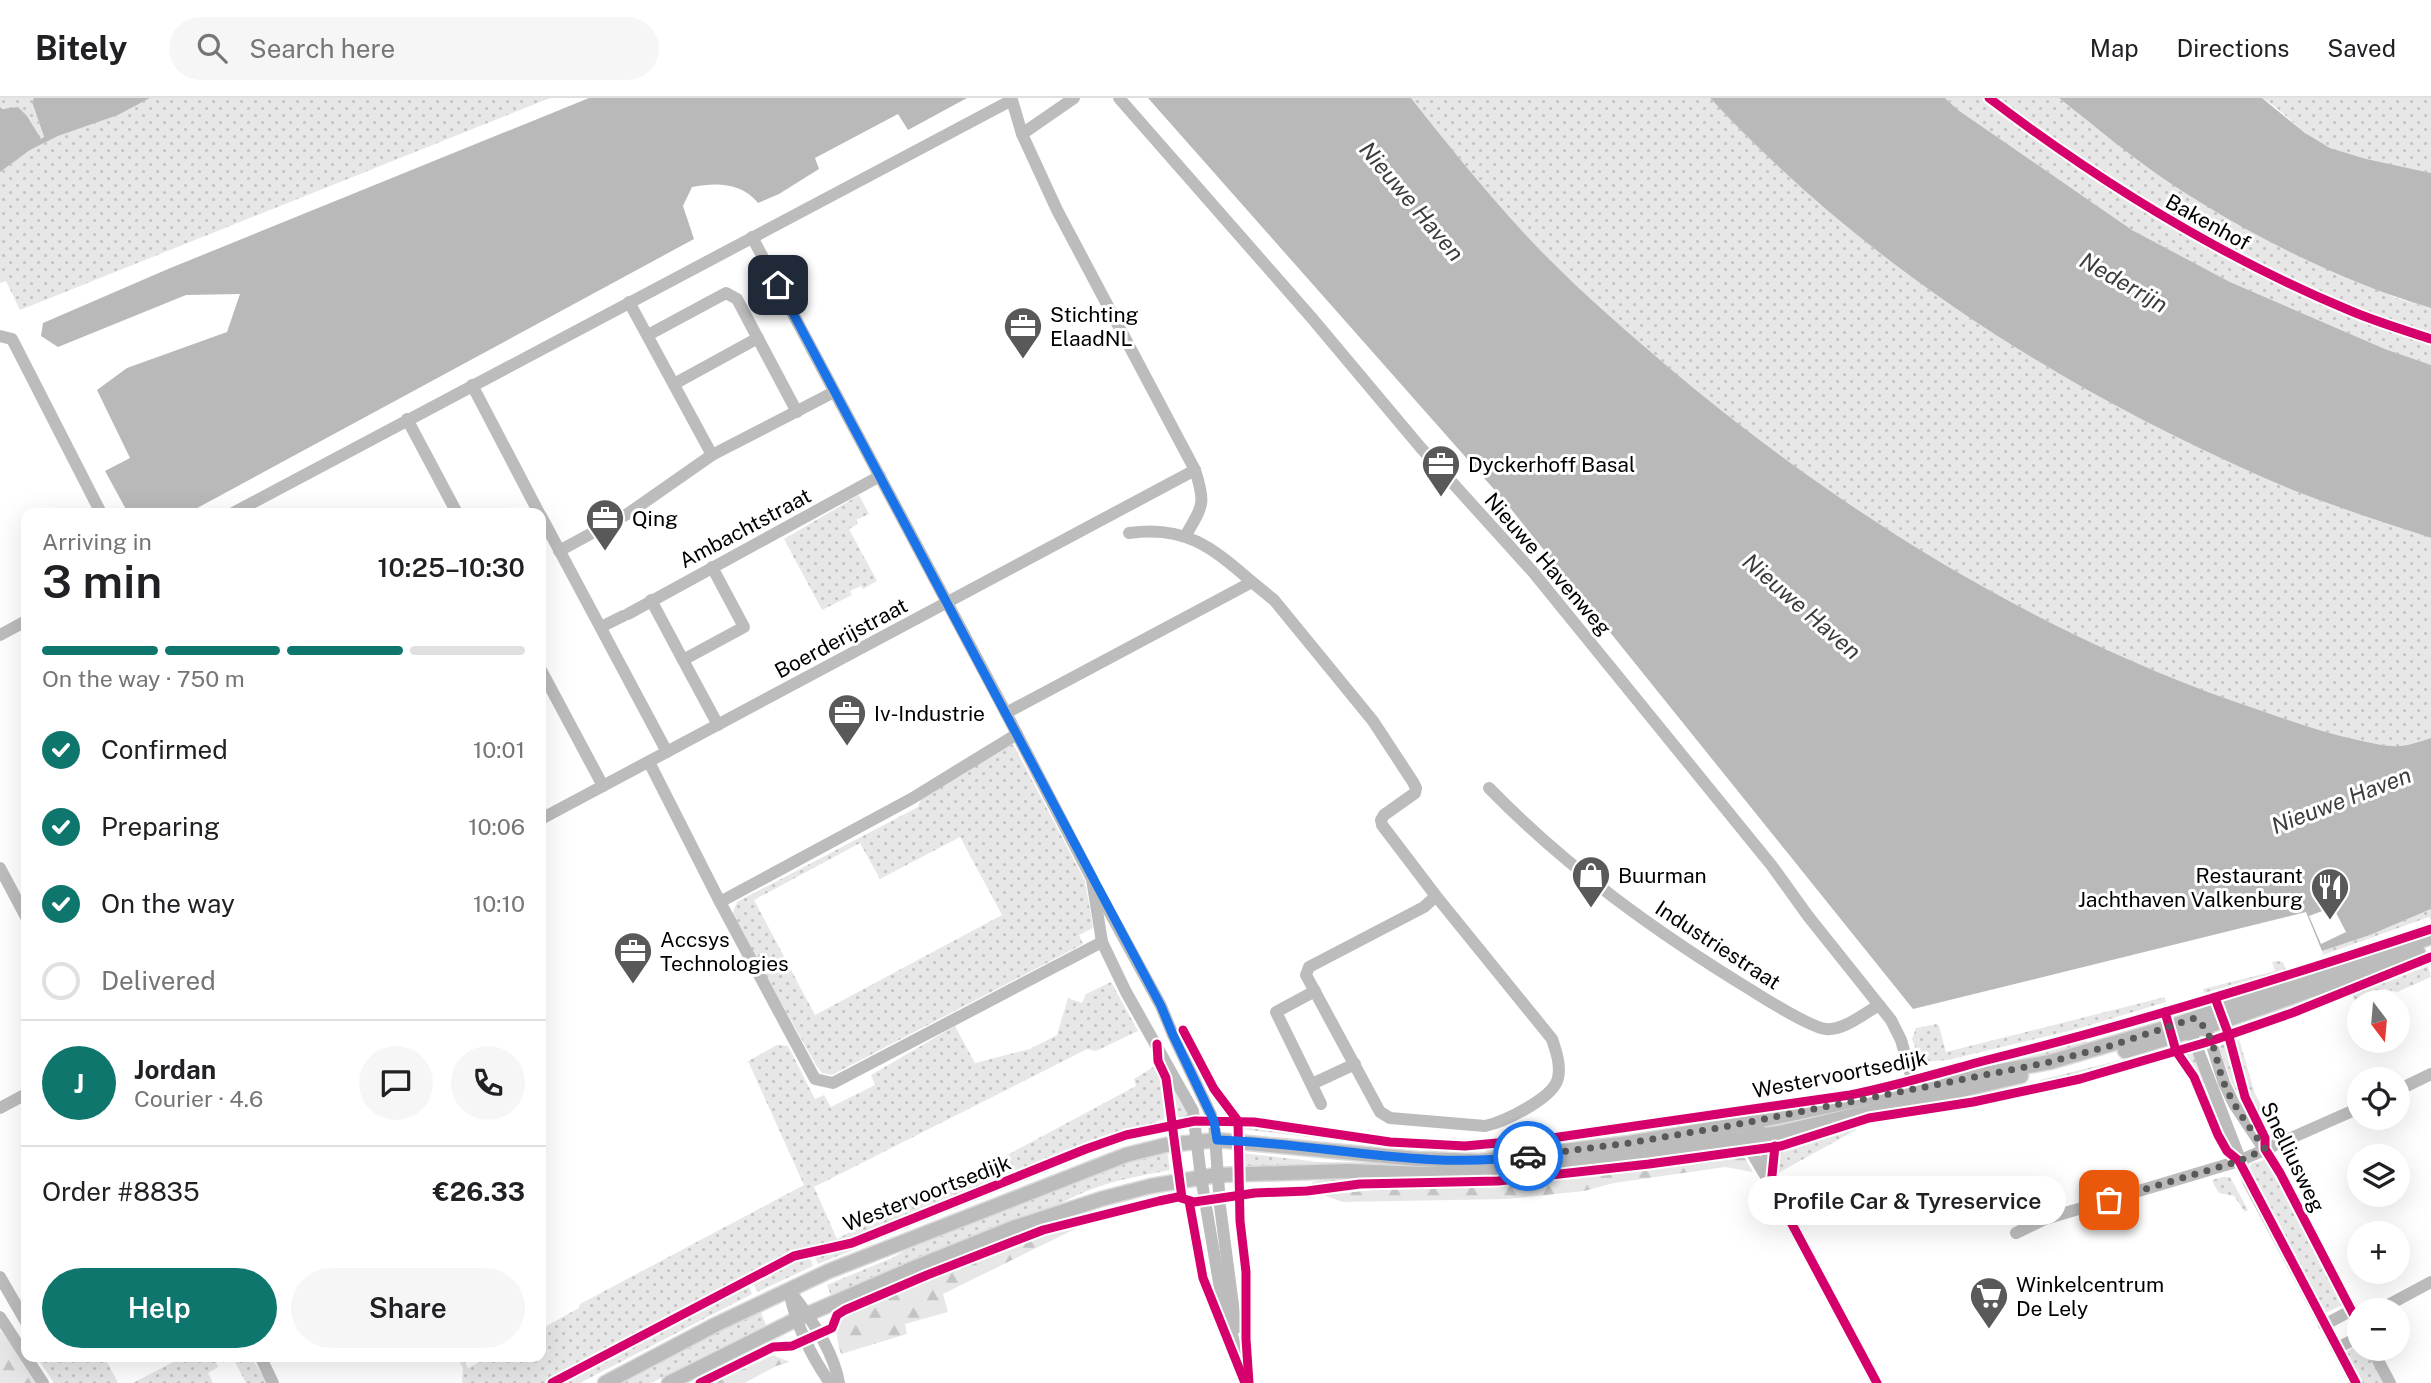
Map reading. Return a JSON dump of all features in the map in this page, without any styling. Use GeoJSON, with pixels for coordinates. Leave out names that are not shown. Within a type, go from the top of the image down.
{"type":"FeatureCollection","features":[{"type":"Feature","properties":{"kind":"main road","name":"Westervoortsedijk"},"geometry":{"type":"LineString","coordinates":[[2197,1026],[2431,937]]}},
{"type":"Feature","properties":{"kind":"main road","name":"Westervoortsedijk"},"geometry":{"type":"LineString","coordinates":[[605,1383],[715,1325],[829,1271],[1108,1161],[1166,1145],[1217,1140],[1418,1159],[1480,1161],[1629,1143],[1752,1122],[2050,1062],[2197,1026],[2431,946]]}},
{"type":"Feature","properties":{"kind":"main road","name":"Westervoortsedijk"},"geometry":{"type":"LineString","coordinates":[[669,1383],[802,1317],[1013,1228],[1101,1199],[1217,1175],[1348,1171],[1424,1174],[1488,1172],[1747,1138],[1915,1089]]}},
{"type":"Feature","properties":{"kind":"street"},"geometry":{"type":"LineString","coordinates":[[1021,134],[1074,98]]}},
{"type":"Feature","properties":{"kind":"street","name":"Nieuwe Havenweg"},"geometry":{"type":"LineString","coordinates":[[1119,98],[1533,572],[1772,866],[1891,1020],[1901,1040],[1915,1089]]}},
{"type":"Feature","properties":{"kind":"street"},"geometry":{"type":"LineString","coordinates":[[242,508],[1012,100],[1021,134],[1057,210],[1195,470],[1203,495],[1202,506],[1186,535]]}},
{"type":"Feature","properties":{"kind":"street"},"geometry":{"type":"LineString","coordinates":[[752,237],[1154,993],[1214,1121],[1217,1175],[1241,1363]]}},
{"type":"Feature","properties":{"kind":"street"},"geometry":{"type":"LineString","coordinates":[[648,335],[726,293],[737,299],[797,412]]}},
{"type":"Feature","properties":{"kind":"street"},"geometry":{"type":"LineString","coordinates":[[629,302],[712,455]]}},
{"type":"Feature","properties":{"kind":"street"},"geometry":{"type":"LineString","coordinates":[[0,336],[12,339],[98,508]]}},
{"type":"Feature","properties":{"kind":"street"},"geometry":{"type":"LineString","coordinates":[[674,384],[758,338]]}},
{"type":"Feature","properties":{"kind":"street"},"geometry":{"type":"LineString","coordinates":[[472,385],[537,508]]}},
{"type":"Feature","properties":{"kind":"street"},"geometry":{"type":"LineString","coordinates":[[559,551],[629,513],[712,455],[834,392]]}},
{"type":"Feature","properties":{"kind":"street"},"geometry":{"type":"LineString","coordinates":[[407,419],[454,508]]}},
{"type":"Feature","properties":{"kind":"street","name":"Boerderijstraat"},"geometry":{"type":"LineString","coordinates":[[546,817],[1195,470]]}},
{"type":"Feature","properties":{"kind":"street","name":"Ambachtstraat"},"geometry":{"type":"LineString","coordinates":[[601,627],[880,476]]}},
{"type":"Feature","properties":{"kind":"street"},"geometry":{"type":"LineString","coordinates":[[546,526],[667,752]]}},
{"type":"Feature","properties":{"kind":"street"},"geometry":{"type":"LineString","coordinates":[[1129,533],[1149,530],[1186,535],[1215,550],[1274,600],[1373,721],[1413,782],[1415,793],[1381,820],[1382,825],[1552,1039],[1558,1059],[1558,1078],[1551,1091],[1501,1123],[1485,1126],[1390,1118],[1380,1112],[1306,975],[1309,967],[1424,907],[1436,896]]}},
{"type":"Feature","properties":{"kind":"street"},"geometry":{"type":"LineString","coordinates":[[683,660],[744,627],[712,567]]}},
{"type":"Feature","properties":{"kind":"street"},"geometry":{"type":"LineString","coordinates":[[1006,713],[1252,583]]}},
{"type":"Feature","properties":{"kind":"street"},"geometry":{"type":"LineString","coordinates":[[651,600],[718,725]]}},
{"type":"Feature","properties":{"kind":"street"},"geometry":{"type":"LineString","coordinates":[[0,635],[21,627]]}},
{"type":"Feature","properties":{"kind":"street"},"geometry":{"type":"LineString","coordinates":[[546,679],[603,786]]}},
{"type":"Feature","properties":{"kind":"street"},"geometry":{"type":"LineString","coordinates":[[720,902],[911,799],[1017,734]]}},
{"type":"Feature","properties":{"kind":"street"},"geometry":{"type":"LineString","coordinates":[[649,762],[815,1079],[833,1083],[1102,942]]}},
{"type":"Feature","properties":{"kind":"street","name":"Industriestraat"},"geometry":{"type":"LineString","coordinates":[[1489,788],[1565,859],[1612,898],[1686,951],[1770,1002],[1825,1029],[1839,1028],[1879,1005]]}},
{"type":"Feature","properties":{"kind":"street"},"geometry":{"type":"LineString","coordinates":[[0,868],[21,908]]}},
{"type":"Feature","properties":{"kind":"street"},"geometry":{"type":"LineString","coordinates":[[1092,878],[1102,942],[1193,1111],[1201,1177],[1223,1306],[1247,1383]]}},
{"type":"Feature","properties":{"kind":"street"},"geometry":{"type":"LineString","coordinates":[[1315,991],[1276,1012],[1321,1104]]}},
{"type":"Feature","properties":{"kind":"street"},"geometry":{"type":"LineString","coordinates":[[2197,1026],[2239,1161],[2356,1383]]}},
{"type":"Feature","properties":{"kind":"street","name":"Snelliusweg"},"geometry":{"type":"LineString","coordinates":[[2197,1026],[2234,1104],[2280,1172],[2347,1300]]}},
{"type":"Feature","properties":{"kind":"street"},"geometry":{"type":"LineString","coordinates":[[1157,1044],[1173,1035]]}},
{"type":"Feature","properties":{"kind":"street"},"geometry":{"type":"LineString","coordinates":[[1312,1084],[1355,1064]]}},
{"type":"Feature","properties":{"kind":"street"},"geometry":{"type":"LineString","coordinates":[[2410,1084],[2431,1074]]}},
{"type":"Feature","properties":{"kind":"street"},"geometry":{"type":"LineString","coordinates":[[0,1108],[21,1097]]}},
{"type":"Feature","properties":{"kind":"street"},"geometry":{"type":"LineString","coordinates":[[2265,1149],[2347,1113]]}},
{"type":"Feature","properties":{"kind":"street"},"geometry":{"type":"LineString","coordinates":[[1771,1185],[1764,1135],[1752,1122],[1747,1138],[1756,1162],[1771,1185],[1877,1383]]}},
{"type":"Feature","properties":{"kind":"street","name":"Snelliusweg"},"geometry":{"type":"LineString","coordinates":[[2016,1233],[2045,1219],[2239,1161],[2265,1149]]}},
{"type":"Feature","properties":{"kind":"street"},"geometry":{"type":"LineString","coordinates":[[0,1277],[21,1313]]}},
{"type":"Feature","properties":{"kind":"street"},"geometry":{"type":"LineString","coordinates":[[2401,1298],[2431,1282]]}},
{"type":"Feature","properties":{"kind":"street"},"geometry":{"type":"LineString","coordinates":[[789,1290],[802,1317],[830,1358],[839,1383]]}},
{"type":"Feature","properties":{"kind":"street"},"geometry":{"type":"LineString","coordinates":[[0,1317],[21,1349]]}},
{"type":"Feature","properties":{"kind":"street"},"geometry":{"type":"LineString","coordinates":[[802,1317],[806,1340],[830,1383]]}},
{"type":"Feature","properties":{"kind":"street","name":"Snelliusweg"},"geometry":{"type":"LineString","coordinates":[[2324,1325],[2347,1321]]}},
{"type":"Feature","properties":{"kind":"street"},"geometry":{"type":"LineString","coordinates":[[2337,1348],[2347,1343]]}},
{"type":"Feature","properties":{"kind":"street"},"geometry":{"type":"LineString","coordinates":[[2378,1361],[2390,1383]]}},
{"type":"Feature","properties":{"kind":"street"},"geometry":{"type":"LineString","coordinates":[[29,1362],[43,1383]]}},
{"type":"Feature","properties":{"kind":"street"},"geometry":{"type":"LineString","coordinates":[[263,1362],[273,1383]]}},
{"type":"Feature","properties":{"kind":"green space"},"geometry":{"type":"Polygon","coordinates":[[[0,98],[34,98],[32,102],[44,138],[40,140],[27,116],[0,107],[0,98]]]}},
{"type":"Feature","properties":{"kind":"green space"},"geometry":{"type":"Polygon","coordinates":[[[150,98],[550,98],[20,310],[6,281],[0,283],[0,172],[30,150],[58,136],[118,115],[150,98]]]}},
{"type":"Feature","properties":{"kind":"green space"},"geometry":{"type":"Polygon","coordinates":[[[1411,98],[1710,98],[1769,158],[1832,214],[1898,267],[1966,316],[2037,361],[2110,403],[2282,486],[2431,538],[2431,738],[2396,746],[2342,736],[2233,701],[2157,672],[2010,601],[1870,518],[1737,422],[1588,297],[1506,213],[1411,98]]]}},
{"type":"Feature","properties":{"kind":"green space"},"geometry":{"type":"Polygon","coordinates":[[[1945,98],[1984,98],[2049,148],[2115,191],[2228,256],[2328,304],[2431,343],[2431,365],[2385,349],[2230,282],[2132,230],[1958,110],[1945,98]]]}},
{"type":"Feature","properties":{"kind":"green space"},"geometry":{"type":"Polygon","coordinates":[[[1995,98],[2059,98],[2169,182],[2217,212],[2278,245],[2397,298],[2431,308],[2431,336],[2315,289],[2204,234],[2097,170],[1995,98]]]}},
{"type":"Feature","properties":{"kind":"green space"},"geometry":{"type":"Polygon","coordinates":[[[2262,98],[2431,98],[2431,173],[2358,158],[2330,148],[2310,136],[2262,98]]]}},
{"type":"Feature","properties":{"kind":"green space"},"geometry":{"type":"Polygon","coordinates":[[[859,495],[869,514],[856,520],[858,524],[849,529],[877,581],[863,589],[861,586],[850,591],[852,595],[822,610],[784,539],[859,495]]]}},
{"type":"Feature","properties":{"kind":"green space"},"geometry":{"type":"Polygon","coordinates":[[[1013,744],[1085,881],[1093,928],[1079,935],[1083,944],[832,1075],[822,1073],[732,915],[737,902],[918,807],[922,796],[958,773],[1013,744]],[[960,837],[880,879],[860,843],[754,900],[815,1015],[1002,915],[960,837]]]}},
{"type":"Feature","properties":{"kind":"green space"},"geometry":{"type":"Polygon","coordinates":[[[2431,909],[2431,920],[2429,917],[2323,955],[2322,951],[2370,935],[2431,909]]]}},
{"type":"Feature","properties":{"kind":"green space"},"geometry":{"type":"Polygon","coordinates":[[[2423,925],[2425,929],[2306,968],[2305,966],[2423,925]]]}},
{"type":"Feature","properties":{"kind":"green space"},"geometry":{"type":"Polygon","coordinates":[[[2431,950],[2431,955],[2231,1032],[2227,1024],[2431,950]]]}},
{"type":"Feature","properties":{"kind":"green space"},"geometry":{"type":"Polygon","coordinates":[[[2272,962],[2283,962],[2286,970],[2204,993],[2203,989],[2275,971],[2272,962]]]}},
{"type":"Feature","properties":{"kind":"green space"},"geometry":{"type":"Polygon","coordinates":[[[2428,966],[2431,977],[2402,990],[2365,990],[2428,966]]]}},
{"type":"Feature","properties":{"kind":"green space"},"geometry":{"type":"Polygon","coordinates":[[[1111,982],[1138,1031],[1096,1051],[1087,1049],[814,1187],[837,1239],[923,1192],[927,1198],[1136,1086],[1134,1079],[1155,1066],[1160,1071],[1165,1116],[1163,1120],[1110,1136],[840,1242],[795,1252],[545,1383],[462,1383],[463,1368],[460,1362],[465,1362],[468,1368],[480,1362],[546,1362],[546,1326],[579,1308],[580,1304],[804,1185],[748,1061],[777,1045],[788,1046],[815,1099],[824,1095],[831,1107],[875,1085],[871,1075],[955,1026],[975,1063],[1030,1049],[1057,1035],[1068,998],[1082,1003],[1086,994],[1111,982]]]}},
{"type":"Feature","properties":{"kind":"green space"},"geometry":{"type":"Polygon","coordinates":[[[2165,997],[2166,1002],[2077,1029],[1948,1060],[1921,1062],[1912,1039],[1916,1028],[1936,1024],[1939,1026],[1946,1052],[2165,997]]]}},
{"type":"Feature","properties":{"kind":"green space"},"geometry":{"type":"Polygon","coordinates":[[[2085,1039],[2087,1043],[2067,1054],[1945,1075],[2085,1039]]]}},
{"type":"Feature","properties":{"kind":"green space"},"geometry":{"type":"Polygon","coordinates":[[[2239,1039],[2255,1094],[2264,1110],[2261,1112],[2271,1130],[2268,1131],[2252,1102],[2234,1044],[2239,1039]]]}},
{"type":"Feature","properties":{"kind":"green space"},"geometry":{"type":"Polygon","coordinates":[[[2222,1044],[2227,1045],[2243,1097],[2261,1136],[2255,1130],[2230,1079],[2219,1047],[2222,1044]]]}},
{"type":"Feature","properties":{"kind":"green space"},"geometry":{"type":"Polygon","coordinates":[[[2169,1048],[2170,1051],[2092,1074],[2040,1086],[2040,1080],[2169,1048]]]}},
{"type":"Feature","properties":{"kind":"green space"},"geometry":{"type":"Polygon","coordinates":[[[2193,1054],[2206,1080],[2203,1085],[2215,1116],[2212,1117],[2194,1075],[2182,1056],[2193,1054]]]}},
{"type":"Feature","properties":{"kind":"green space"},"geometry":{"type":"Polygon","coordinates":[[[1167,1077],[1187,1112],[1188,1118],[1175,1116],[1167,1077]]]}},
{"type":"Feature","properties":{"kind":"green space"},"geometry":{"type":"Polygon","coordinates":[[[1245,1125],[1452,1150],[1504,1147],[1598,1134],[1598,1139],[1503,1151],[1439,1152],[1240,1129],[1245,1125]]]}},
{"type":"Feature","properties":{"kind":"green space"},"geometry":{"type":"Polygon","coordinates":[[[1855,1127],[1856,1130],[1778,1173],[1780,1151],[1855,1127]]]}},
{"type":"Feature","properties":{"kind":"green space"},"geometry":{"type":"Polygon","coordinates":[[[1167,1151],[1170,1170],[1114,1182],[1087,1191],[831,1296],[827,1285],[894,1257],[927,1237],[1135,1158],[1167,1151]]]}},
{"type":"Feature","properties":{"kind":"green space"},"geometry":{"type":"Polygon","coordinates":[[[1242,1153],[1319,1162],[1457,1164],[1500,1168],[1242,1168],[1242,1153]]]}},
{"type":"Feature","properties":{"kind":"green space"},"geometry":{"type":"Polygon","coordinates":[[[1745,1158],[1753,1172],[1725,1167],[1614,1183],[1584,1191],[1507,1199],[1342,1202],[1324,1195],[1374,1190],[1521,1185],[1745,1158]]]}},
{"type":"Feature","properties":{"kind":"green space"},"geometry":{"type":"Polygon","coordinates":[[[1622,1159],[1654,1160],[1500,1178],[1358,1182],[1313,1188],[1312,1182],[1337,1178],[1622,1159]]]}},
{"type":"Feature","properties":{"kind":"green space"},"geometry":{"type":"Polygon","coordinates":[[[2265,1160],[2270,1163],[2342,1305],[2323,1314],[2248,1172],[2252,1163],[2265,1160]]]}},
{"type":"Feature","properties":{"kind":"green space"},"geometry":{"type":"Polygon","coordinates":[[[1047,1167],[1049,1171],[818,1264],[815,1258],[819,1252],[853,1245],[1047,1167]]]}},
{"type":"Feature","properties":{"kind":"green space"},"geometry":{"type":"Polygon","coordinates":[[[2230,1177],[2248,1210],[2245,1212],[2234,1196],[2218,1192],[2212,1180],[2230,1177]]]}},
{"type":"Feature","properties":{"kind":"green space"},"geometry":{"type":"Polygon","coordinates":[[[1081,1226],[943,1294],[948,1312],[905,1324],[907,1334],[841,1354],[837,1330],[840,1320],[849,1311],[957,1265],[1038,1235],[1081,1226]]]}},
{"type":"Feature","properties":{"kind":"green space"},"geometry":{"type":"Polygon","coordinates":[[[803,1255],[811,1260],[813,1266],[757,1292],[753,1283],[755,1278],[803,1255]]]}},
{"type":"Feature","properties":{"kind":"green space"},"geometry":{"type":"Polygon","coordinates":[[[746,1285],[752,1294],[580,1383],[559,1383],[746,1285]]]}},
{"type":"Feature","properties":{"kind":"green space"},"geometry":{"type":"Polygon","coordinates":[[[760,1310],[766,1325],[651,1383],[617,1383],[760,1310]]]}},
{"type":"Feature","properties":{"kind":"green space"},"geometry":{"type":"Polygon","coordinates":[[[0,1330],[39,1383],[0,1383],[0,1330]]]}},
{"type":"Feature","properties":{"kind":"green space"},"geometry":{"type":"Polygon","coordinates":[[[773,1355],[790,1362],[776,1366],[745,1383],[712,1383],[773,1355]]]}},
{"type":"Feature","properties":{"kind":"green space"},"geometry":{"type":"Polygon","coordinates":[[[2350,1361],[2376,1361],[2388,1383],[2359,1383],[2350,1361]]]}},
{"type":"Feature","properties":{"kind":"green space"},"geometry":{"type":"Polygon","coordinates":[[[40,1362],[107,1362],[118,1383],[54,1383],[40,1362]]]}},
{"type":"Feature","properties":{"kind":"green space"},"geometry":{"type":"Polygon","coordinates":[[[173,1362],[216,1362],[218,1367],[208,1373],[213,1383],[133,1383],[173,1362]]]}},
{"type":"Feature","properties":{"kind":"green space"},"geometry":{"type":"Polygon","coordinates":[[[235,1362],[254,1362],[268,1383],[246,1383],[235,1362]]]}},
{"type":"Feature","properties":{"kind":"water"},"geometry":{"type":"Polygon","coordinates":[[[34,98],[150,98],[118,115],[58,136],[30,150],[0,172],[0,107],[18,107],[41,139],[44,137],[32,102],[34,98]]]}},
{"type":"Feature","properties":{"kind":"water"},"geometry":{"type":"Polygon","coordinates":[[[589,98],[967,98],[908,130],[898,114],[815,158],[819,169],[779,194],[758,203],[752,196],[737,188],[711,185],[692,187],[683,206],[694,239],[197,508],[125,508],[105,471],[130,458],[97,390],[127,368],[227,332],[240,294],[186,295],[58,347],[41,336],[43,323],[168,269],[589,98]]]}},
{"type":"Feature","properties":{"kind":"water","name":"Nieuwe Haven"},"geometry":{"type":"Polygon","coordinates":[[[1148,98],[1411,98],[1506,213],[1588,297],[1737,422],[1870,518],[2010,601],[2157,672],[2233,701],[2342,736],[2396,746],[2431,738],[2431,909],[2370,935],[2322,951],[2306,912],[1913,1009],[1507,504],[1148,98]]]}},
{"type":"Feature","properties":{"kind":"water","name":"Nederrijn"},"geometry":{"type":"Polygon","coordinates":[[[1710,98],[1945,98],[1958,110],[2132,230],[2230,282],[2385,349],[2431,365],[2431,538],[2282,486],[2110,403],[2037,361],[1966,316],[1898,267],[1832,214],[1769,158],[1710,98]]]}},
{"type":"Feature","properties":{"kind":"water"},"geometry":{"type":"Polygon","coordinates":[[[2059,98],[2262,98],[2305,133],[2330,148],[2431,173],[2431,308],[2364,285],[2296,255],[2231,220],[2156,173],[2059,98]]]}},
{"type":"Feature","properties":{"kind":"pier"},"geometry":{"type":"Polygon","coordinates":[[[2333,907],[2346,932],[2321,944],[2309,916],[2333,907]]]}},
{"type":"Feature","properties":{"kind":"cycle path","name":"Bakenhof"},"geometry":{"type":"LineString","coordinates":[[1989,98],[2118,189],[2209,242],[2255,267],[2351,311],[2431,339]]}},
{"type":"Feature","properties":{"kind":"cycle path"},"geometry":{"type":"LineString","coordinates":[[552,1383],[794,1256],[852,1243],[1126,1135],[1195,1121],[1254,1122],[1390,1142],[1465,1146],[1552,1138],[1850,1095],[2153,1016],[2431,929]]}},
{"type":"Feature","properties":{"kind":"cycle path"},"geometry":{"type":"LineString","coordinates":[[700,1383],[773,1347],[792,1346],[832,1328],[837,1315],[845,1310],[927,1275],[1043,1230],[1159,1201],[1178,1197],[1194,1202],[1255,1193],[1307,1191],[1360,1184],[1498,1181],[1781,1146],[1869,1118],[1973,1102],[2080,1079],[2211,1041],[2292,1013],[2431,957]]}},
{"type":"Feature","properties":{"kind":"cycle path"},"geometry":{"type":"LineString","coordinates":[[2215,998],[2228,1033],[2245,1097],[2265,1138],[2265,1149],[2347,1302]]}},
{"type":"Feature","properties":{"kind":"cycle path"},"geometry":{"type":"LineString","coordinates":[[2165,1012],[2176,1051],[2194,1077],[2218,1135],[2227,1151],[2239,1161],[2356,1383]]}},
{"type":"Feature","properties":{"kind":"cycle path"},"geometry":{"type":"LineString","coordinates":[[1183,1030],[1214,1089],[1238,1121],[1240,1221],[1246,1272],[1249,1383]]}},
{"type":"Feature","properties":{"kind":"cycle path"},"geometry":{"type":"LineString","coordinates":[[1157,1044],[1158,1061],[1166,1078],[1182,1198]]}},
{"type":"Feature","properties":{"kind":"cycle path"},"geometry":{"type":"LineString","coordinates":[[1775,1146],[1771,1185],[1877,1383]]}},
{"type":"Feature","properties":{"kind":"cycle path"},"geometry":{"type":"LineString","coordinates":[[1189,1201],[1203,1278],[1245,1383]]}},
{"type":"Feature","properties":{"kind":"way so far"},"geometry":{"type":"LineString","coordinates":[[1528,1156],[1729,1126],[2050,1062],[2110,1046],[2195,1018],[2206,1027],[2224,1083],[2234,1104],[2265,1149],[2239,1161],[2109,1200]]}},
{"type":"Feature","properties":{"kind":"place","name":"Stichting ElaadNL"},"geometry":{"type":"Point","coordinates":[1023,360]}},
{"type":"Feature","properties":{"kind":"place","name":"Dyckerhoff Basal"},"geometry":{"type":"Point","coordinates":[1441,498]}},
{"type":"Feature","properties":{"kind":"place","name":"Qing"},"geometry":{"type":"Point","coordinates":[605,552]}},
{"type":"Feature","properties":{"kind":"place","name":"Iv-Industrie"},"geometry":{"type":"Point","coordinates":[847,747]}},
{"type":"Feature","properties":{"kind":"place","name":"Buurman"},"geometry":{"type":"Point","coordinates":[1591,909]}},
{"type":"Feature","properties":{"kind":"place","name":"Restaurant Jachthaven Valkenburg"},"geometry":{"type":"Point","coordinates":[2330,921]}},
{"type":"Feature","properties":{"kind":"place","name":"Accsys Technologies"},"geometry":{"type":"Point","coordinates":[633,985]}},
{"type":"Feature","properties":{"kind":"place","name":"Profile Car & Tyreservice"},"geometry":{"type":"Point","coordinates":[2109,1200]}},
{"type":"Feature","properties":{"kind":"place","name":"Winkelcentrum De Lely"},"geometry":{"type":"Point","coordinates":[1989,1330]}},
{"type":"Feature","properties":{"kind":"route"},"geometry":{"type":"LineString","coordinates":[[778,285],[1161,1006],[1214,1121],[1217,1140],[1452,1161],[1528,1156]]}}]}
